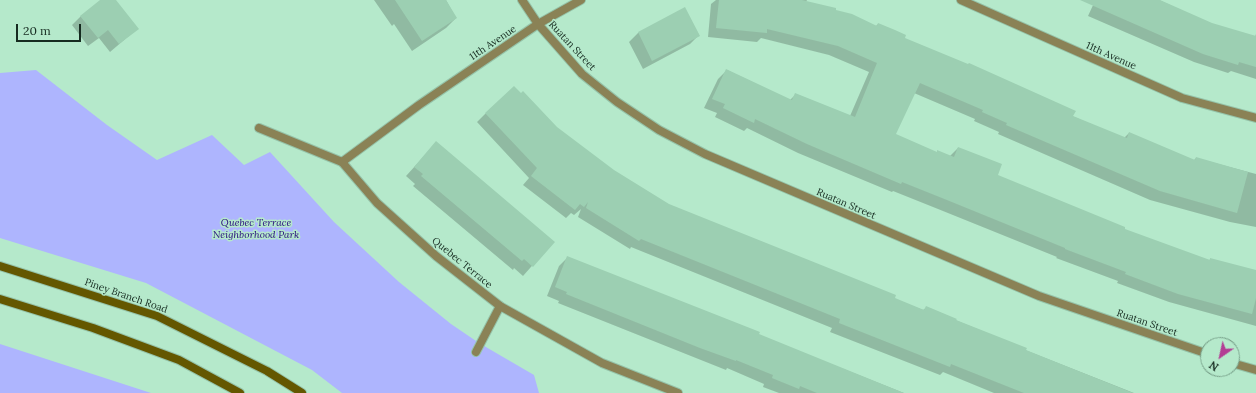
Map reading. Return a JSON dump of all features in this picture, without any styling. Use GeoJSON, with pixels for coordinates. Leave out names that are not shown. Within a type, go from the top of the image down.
{"type":"FeatureCollection","features":[{"type":"Feature","properties":{"kind":"main road","name":"Piney Branch Road"},"geometry":{"type":"LineString","coordinates":[[0,266],[157,316],[267,371],[302,393]]}},
{"type":"Feature","properties":{"kind":"main road"},"geometry":{"type":"LineString","coordinates":[[0,299],[93,328],[179,360],[240,393]]}},
{"type":"Feature","properties":{"kind":"street","name":"Ruatan Street"},"geometry":{"type":"LineString","coordinates":[[522,0],[538,24],[582,74],[617,102],[659,130],[705,154],[1039,296],[1200,351]]}},
{"type":"Feature","properties":{"kind":"street","name":"11th Avenue"},"geometry":{"type":"LineString","coordinates":[[342,162],[419,105],[538,24],[581,0]]}},
{"type":"Feature","properties":{"kind":"street","name":"11th Avenue"},"geometry":{"type":"LineString","coordinates":[[961,0],[1182,98],[1256,118]]}},
{"type":"Feature","properties":{"kind":"street"},"geometry":{"type":"LineString","coordinates":[[259,128],[342,162]]}},
{"type":"Feature","properties":{"kind":"street","name":"Quebec Terrace"},"geometry":{"type":"LineString","coordinates":[[342,162],[377,203],[436,256],[500,306],[602,363],[678,393]]}},
{"type":"Feature","properties":{"kind":"street"},"geometry":{"type":"LineString","coordinates":[[476,352],[500,306]]}},
{"type":"Feature","properties":{"kind":"street"},"geometry":{"type":"LineString","coordinates":[[1240,365],[1256,370]]}},
{"type":"Feature","properties":{"kind":"green space","name":"Quebec Terrace Neighborhood Park"},"geometry":{"type":"Polygon","coordinates":[[[36,70],[107,125],[157,160],[212,135],[244,165],[270,152],[334,222],[399,282],[451,324],[479,343],[534,375],[539,393],[342,393],[312,370],[146,283],[0,238],[0,73],[36,70]]]}},
{"type":"Feature","properties":{"kind":"green space"},"geometry":{"type":"Polygon","coordinates":[[[0,344],[151,393],[0,393],[0,344]]]}},
{"type":"Feature","properties":{"kind":"building"},"geometry":{"type":"Polygon","coordinates":[[[100,0],[116,0],[139,29],[119,44],[108,30],[98,38],[80,16],[100,0]]]}},
{"type":"Feature","properties":{"kind":"building"},"geometry":{"type":"Polygon","coordinates":[[[395,0],[446,0],[457,18],[422,41],[395,0]]]}},
{"type":"Feature","properties":{"kind":"building"},"geometry":{"type":"Polygon","coordinates":[[[719,0],[802,0],[836,8],[836,10],[852,14],[877,26],[878,23],[895,30],[906,35],[905,38],[968,64],[969,63],[1076,111],[1073,116],[1127,138],[1129,132],[1195,160],[1196,157],[1248,172],[1237,213],[1160,191],[1006,125],[1007,123],[982,112],[983,110],[920,83],[896,134],[937,152],[937,150],[954,157],[958,147],[1002,164],[998,175],[1125,227],[1125,229],[1210,260],[1210,258],[1256,270],[1256,298],[1252,314],[1178,294],[1125,274],[1126,272],[1065,249],[947,200],[902,182],[901,184],[807,144],[755,119],[754,123],[723,108],[725,104],[712,99],[726,69],[792,100],[795,93],[855,117],[877,63],[838,46],[767,29],[767,33],[716,28],[719,0]]]}},
{"type":"Feature","properties":{"kind":"building"},"geometry":{"type":"Polygon","coordinates":[[[1080,0],[1160,0],[1212,23],[1256,36],[1256,67],[1239,62],[1238,65],[1203,54],[1080,0]]]}},
{"type":"Feature","properties":{"kind":"building"},"geometry":{"type":"Polygon","coordinates":[[[685,7],[700,36],[652,61],[638,32],[685,7]]]}},
{"type":"Feature","properties":{"kind":"building"},"geometry":{"type":"Polygon","coordinates":[[[514,86],[521,93],[523,91],[557,127],[614,170],[669,204],[896,295],[895,298],[924,310],[926,306],[957,319],[956,320],[1027,348],[1026,350],[1133,393],[1024,393],[951,364],[950,367],[839,323],[840,319],[641,239],[639,241],[586,208],[588,202],[584,207],[580,204],[575,210],[531,176],[537,168],[485,113],[514,86]]]}},
{"type":"Feature","properties":{"kind":"building"},"geometry":{"type":"Polygon","coordinates":[[[436,141],[555,242],[533,267],[524,259],[522,261],[421,176],[423,174],[414,167],[436,141]]]}},
{"type":"Feature","properties":{"kind":"building"},"geometry":{"type":"Polygon","coordinates":[[[567,256],[760,332],[759,334],[904,393],[817,393],[800,386],[799,389],[772,378],[773,375],[736,360],[700,348],[566,294],[567,292],[555,287],[567,256]]]}}]}
